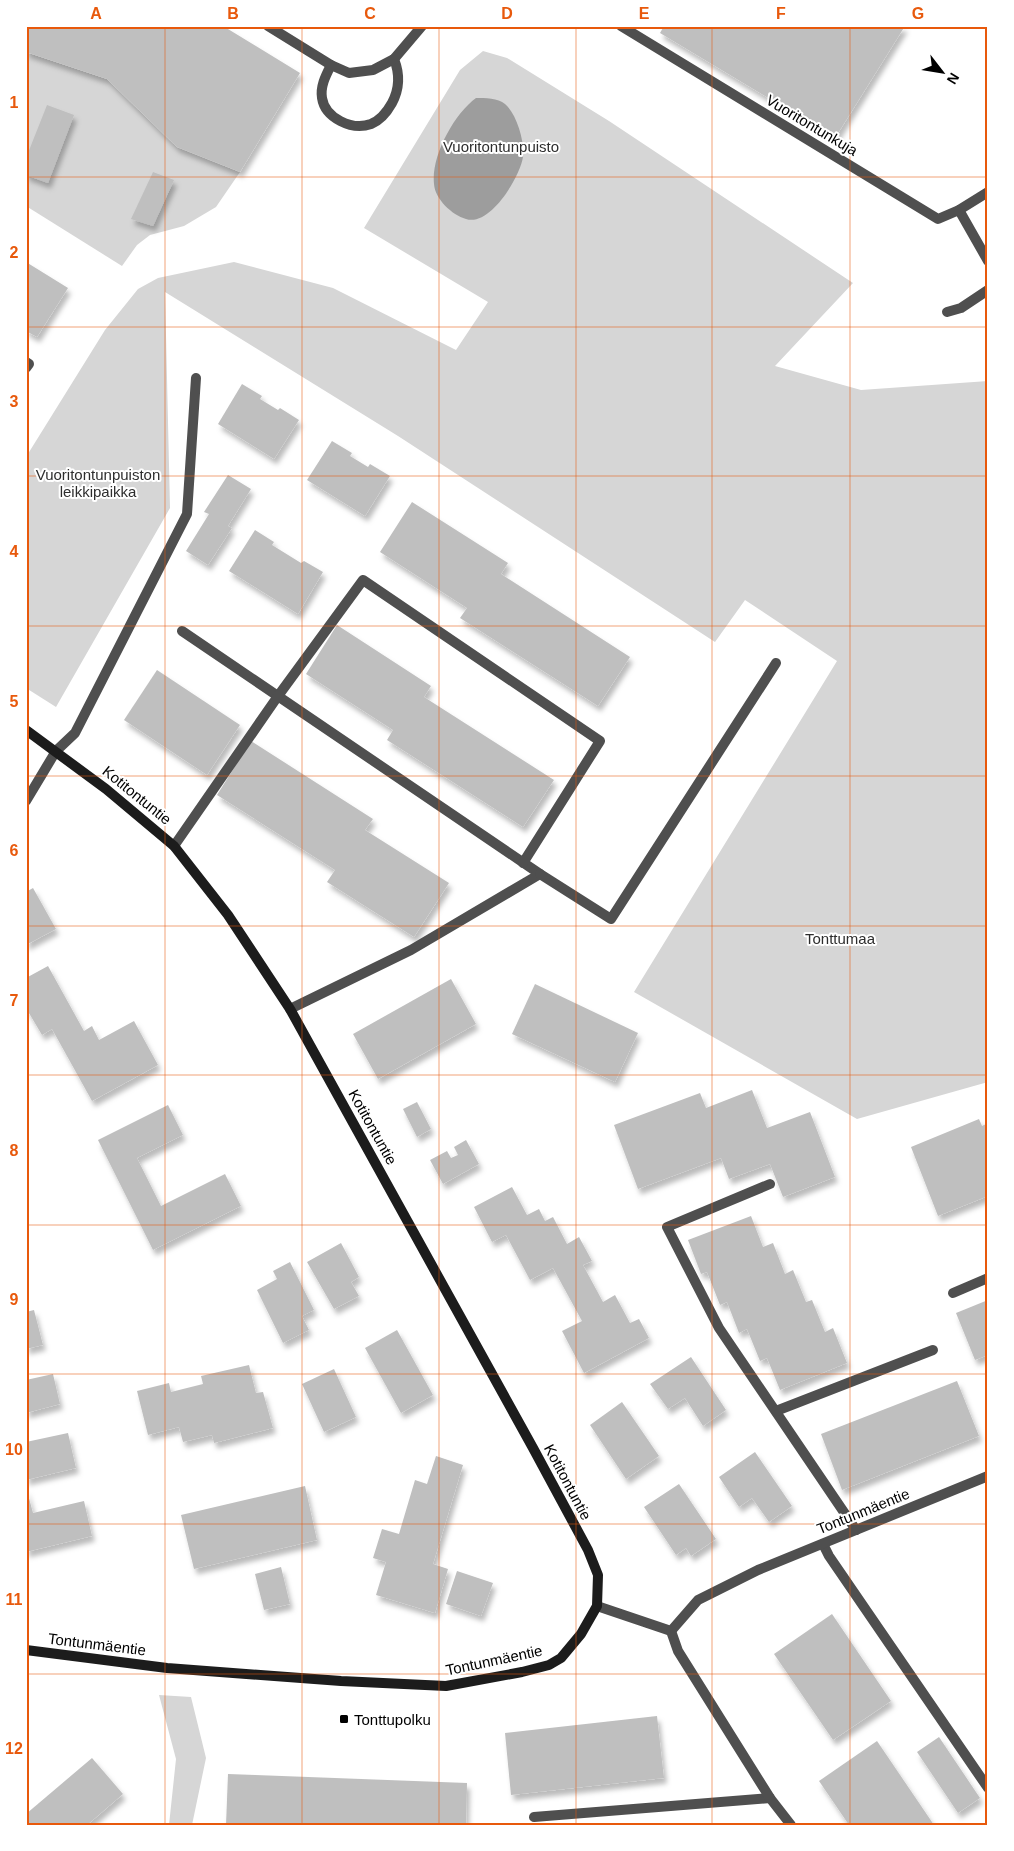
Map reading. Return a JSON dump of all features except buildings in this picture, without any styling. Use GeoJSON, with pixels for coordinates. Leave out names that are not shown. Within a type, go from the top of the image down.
{"type":"FeatureCollection","features":[{"type":"Feature","properties":{"kind":"street"},"geometry":{"type":"LineString","coordinates":[[268,26],[331,65],[349,73],[373,70],[394,59],[422,26]]}},
{"type":"Feature","properties":{"kind":"street","name":"Vuoritontunkuja"},"geometry":{"type":"LineString","coordinates":[[627,28],[938,219],[959,210],[988,192]]}},
{"type":"Feature","properties":{"kind":"street"},"geometry":{"type":"LineString","coordinates":[[331,65],[323,81],[322,98],[327,110],[347,125],[370,125],[386,115],[398,93],[399,72],[394,59]]}},
{"type":"Feature","properties":{"kind":"street"},"geometry":{"type":"LineString","coordinates":[[959,210],[988,261]]}},
{"type":"Feature","properties":{"kind":"street"},"geometry":{"type":"LineString","coordinates":[[947,312],[961,308],[988,290]]}},
{"type":"Feature","properties":{"kind":"street"},"geometry":{"type":"LineString","coordinates":[[26,362],[29,364],[26,368]]}},
{"type":"Feature","properties":{"kind":"street"},"geometry":{"type":"LineString","coordinates":[[26,801],[56,751],[75,733],[187,514],[196,378]]}},
{"type":"Feature","properties":{"kind":"street"},"geometry":{"type":"LineString","coordinates":[[174,846],[278,696],[363,580],[600,741],[523,863]]}},
{"type":"Feature","properties":{"kind":"street"},"geometry":{"type":"LineString","coordinates":[[182,631],[523,863],[611,919],[776,663]]}},
{"type":"Feature","properties":{"kind":"street","name":"Kotitontuntie"},"geometry":{"type":"LineString","coordinates":[[26,730],[106,788],[174,846],[228,915],[290,1008],[588,1550],[598,1575],[597,1606]]}},
{"type":"Feature","properties":{"kind":"street"},"geometry":{"type":"LineString","coordinates":[[290,1008],[412,950],[540,874]]}},
{"type":"Feature","properties":{"kind":"street"},"geometry":{"type":"LineString","coordinates":[[770,1184],[667,1227],[719,1328],[856,1530]]}},
{"type":"Feature","properties":{"kind":"street"},"geometry":{"type":"LineString","coordinates":[[952,1293],[988,1278]]}},
{"type":"Feature","properties":{"kind":"street"},"geometry":{"type":"LineString","coordinates":[[776,1411],[933,1350]]}},
{"type":"Feature","properties":{"kind":"street","name":"Tontunmäentie"},"geometry":{"type":"LineString","coordinates":[[672,1631],[698,1600],[758,1570],[988,1476]]}},
{"type":"Feature","properties":{"kind":"street"},"geometry":{"type":"LineString","coordinates":[[823,1544],[829,1556],[988,1788]]}},
{"type":"Feature","properties":{"kind":"street"},"geometry":{"type":"LineString","coordinates":[[597,1606],[672,1631],[678,1651],[770,1798],[791,1825]]}},
{"type":"Feature","properties":{"kind":"street","name":"Tontunmäentie"},"geometry":{"type":"LineString","coordinates":[[26,1650],[167,1668],[350,1682],[446,1686],[549,1665],[561,1658],[581,1634],[597,1606]]}},
{"type":"Feature","properties":{"kind":"street"},"geometry":{"type":"LineString","coordinates":[[534,1817],[770,1798]]}},
{"type":"Feature","properties":{"kind":"green space"},"geometry":{"type":"Polygon","coordinates":[[[483,51],[507,58],[609,121],[853,283],[775,366],[861,390],[988,381],[988,1082],[857,1119],[634,992],[837,661],[745,600],[715,642],[398,436],[165,292],[170,508],[56,707],[26,688],[26,457],[105,330],[138,289],[158,278],[234,262],[333,288],[456,350],[488,302],[364,228],[460,70],[483,51]]]}},
{"type":"Feature","properties":{"kind":"green space"},"geometry":{"type":"Polygon","coordinates":[[[26,52],[107,79],[177,147],[240,172],[216,207],[184,226],[150,235],[137,245],[122,266],[26,206],[26,52]]]}},
{"type":"Feature","properties":{"kind":"green space"},"geometry":{"type":"Polygon","coordinates":[[[159,1695],[191,1697],[206,1758],[192,1825],[169,1825],[176,1759],[159,1695]]]}},
{"type":"Feature","properties":{"kind":"shaded area"},"geometry":{"type":"Polygon","coordinates":[[[476,98],[499,101],[509,109],[519,129],[523,157],[521,166],[510,188],[494,208],[485,215],[475,219],[466,219],[455,214],[441,201],[435,190],[434,173],[440,149],[452,125],[476,98]]]}},
{"type":"Feature","properties":{"kind":"place","name":"Tonttupolku"},"geometry":{"type":"Point","coordinates":[344,1719]}},
{"type":"Feature","properties":{"kind":"park label","name":"Vuoritontunpuisto"},"geometry":{"type":"Point","coordinates":[501,146]}},
{"type":"Feature","properties":{"kind":"park label","name":"Vuoritontunpuiston leikkipaikka"},"geometry":{"type":"Point","coordinates":[98,482]}},
{"type":"Feature","properties":{"kind":"park label","name":"Tonttumaa"},"geometry":{"type":"Point","coordinates":[840,938]}}]}
